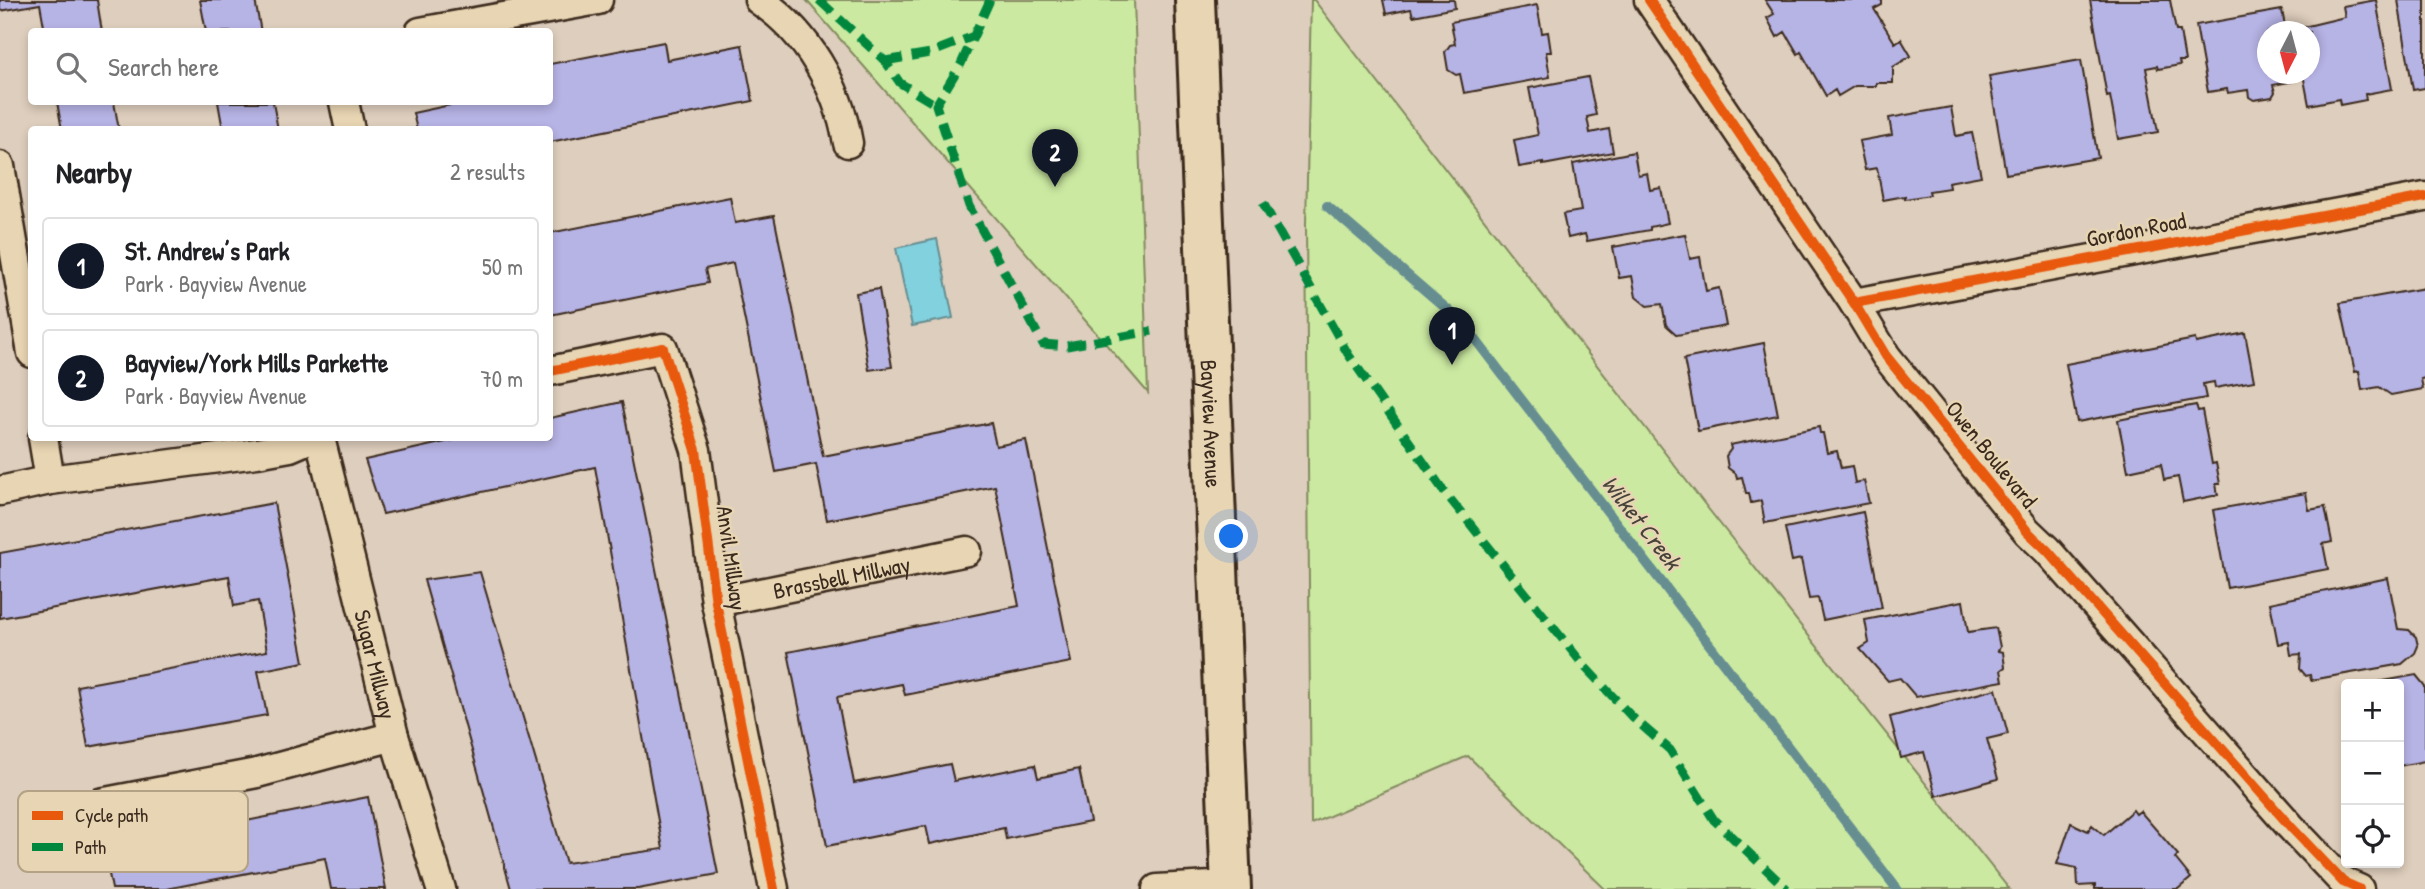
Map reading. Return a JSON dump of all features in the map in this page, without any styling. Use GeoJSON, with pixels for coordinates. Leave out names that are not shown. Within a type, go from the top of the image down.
{"type":"FeatureCollection","features":[{"type":"Feature","properties":{"kind":"main road","name":"Bayview Avenue"},"geometry":{"type":"LineString","coordinates":[[1195,0],[1231,887]]}},
{"type":"Feature","properties":{"kind":"street"},"geometry":{"type":"LineString","coordinates":[[442,28],[598,0]]}},
{"type":"Feature","properties":{"kind":"street"},"geometry":{"type":"LineString","coordinates":[[759,0],[784,20],[820,66],[836,98],[848,142]]}},
{"type":"Feature","properties":{"kind":"street","name":"Owen Boulevard"},"geometry":{"type":"LineString","coordinates":[[1649,0],[1854,303],[1886,356],[2027,531],[2056,560],[2290,826],[2343,881],[2359,889]]}},
{"type":"Feature","properties":{"kind":"street"},"geometry":{"type":"LineString","coordinates":[[345,105],[349,126]]}},
{"type":"Feature","properties":{"kind":"street"},"geometry":{"type":"LineString","coordinates":[[0,166],[28,330]]}},
{"type":"Feature","properties":{"kind":"street","name":"Gordon Road"},"geometry":{"type":"LineString","coordinates":[[1854,303],[2425,197]]}},
{"type":"Feature","properties":{"kind":"street","name":"Anvil Millway"},"geometry":{"type":"LineString","coordinates":[[553,370],[663,348],[696,450],[716,602],[774,889]]}},
{"type":"Feature","properties":{"kind":"street"},"geometry":{"type":"LineString","coordinates":[[44,441],[50,480]]}},
{"type":"Feature","properties":{"kind":"street"},"geometry":{"type":"LineString","coordinates":[[0,491],[50,480],[257,453],[290,447],[304,441]]}},
{"type":"Feature","properties":{"kind":"street","name":"Sugar Millway"},"geometry":{"type":"LineString","coordinates":[[321,441],[394,736],[441,889]]}},
{"type":"Feature","properties":{"kind":"street","name":"Brassbell Millway"},"geometry":{"type":"LineString","coordinates":[[716,602],[967,551]]}},
{"type":"Feature","properties":{"kind":"street"},"geometry":{"type":"LineString","coordinates":[[163,791],[257,773],[394,736]]}},
{"type":"Feature","properties":{"kind":"street"},"geometry":{"type":"LineString","coordinates":[[1157,889],[1231,887]]}},
{"type":"Feature","properties":{"kind":"green space"},"geometry":{"type":"Polygon","coordinates":[[[806,0],[1134,0],[1148,393],[1131,373],[806,0]]]}},
{"type":"Feature","properties":{"kind":"green space"},"geometry":{"type":"Polygon","coordinates":[[[1311,0],[1314,0],[1706,506],[2009,889],[1605,889],[1468,756],[1311,824],[1306,224],[1311,0]]]}},
{"type":"Feature","properties":{"kind":"water"},"geometry":{"type":"Polygon","coordinates":[[[937,239],[953,318],[912,326],[896,248],[937,239]]]}},
{"type":"Feature","properties":{"kind":"building"},"geometry":{"type":"Polygon","coordinates":[[[0,0],[97,0],[101,28],[44,28],[40,4],[0,11],[0,0]]]}},
{"type":"Feature","properties":{"kind":"building"},"geometry":{"type":"Polygon","coordinates":[[[200,0],[255,0],[260,28],[205,28],[200,0]]]}},
{"type":"Feature","properties":{"kind":"building"},"geometry":{"type":"Polygon","coordinates":[[[1383,0],[1454,0],[1455,8],[1413,16],[1411,9],[1386,14],[1383,0]]]}},
{"type":"Feature","properties":{"kind":"building"},"geometry":{"type":"Polygon","coordinates":[[[1765,0],[1882,0],[1882,5],[1874,9],[1895,43],[1901,39],[1911,56],[1893,67],[1893,83],[1855,86],[1838,96],[1835,90],[1826,96],[1801,52],[1798,54],[1785,32],[1777,37],[1767,18],[1774,14],[1765,0]]]}},
{"type":"Feature","properties":{"kind":"building"},"geometry":{"type":"Polygon","coordinates":[[[2090,0],[2170,0],[2176,31],[2180,31],[2185,61],[2179,61],[2180,65],[2158,69],[2157,66],[2146,68],[2158,132],[2118,139],[2110,96],[2107,97],[2090,0]]]}},
{"type":"Feature","properties":{"kind":"building"},"geometry":{"type":"Polygon","coordinates":[[[2376,0],[2392,89],[2365,94],[2366,100],[2340,105],[2339,99],[2309,105],[2305,84],[2320,84],[2320,23],[2345,17],[2343,6],[2376,0]]]}},
{"type":"Feature","properties":{"kind":"building"},"geometry":{"type":"Polygon","coordinates":[[[2398,0],[2425,0],[2425,88],[2413,90],[2398,0]]]}},
{"type":"Feature","properties":{"kind":"building"},"geometry":{"type":"Polygon","coordinates":[[[1537,5],[1542,33],[1548,32],[1551,52],[1546,52],[1550,77],[1464,93],[1460,74],[1456,75],[1448,70],[1445,52],[1450,45],[1455,44],[1451,22],[1537,5]]]}},
{"type":"Feature","properties":{"kind":"building"},"geometry":{"type":"Polygon","coordinates":[[[2282,10],[2284,21],[2257,21],[2257,84],[2278,84],[2273,85],[2275,92],[2272,97],[2254,100],[2249,97],[2248,90],[2208,92],[2196,25],[2282,10]]]}},
{"type":"Feature","properties":{"kind":"building"},"geometry":{"type":"Polygon","coordinates":[[[664,42],[667,60],[742,45],[753,101],[553,141],[553,126],[416,126],[413,113],[450,105],[553,105],[553,63],[664,42]]]}},
{"type":"Feature","properties":{"kind":"building"},"geometry":{"type":"Polygon","coordinates":[[[2081,60],[2098,158],[2006,174],[1989,76],[2081,60]]]}},
{"type":"Feature","properties":{"kind":"building"},"geometry":{"type":"Polygon","coordinates":[[[1588,77],[1596,115],[1587,117],[1590,133],[1609,129],[1613,152],[1519,167],[1514,140],[1538,135],[1529,88],[1588,77]]]}},
{"type":"Feature","properties":{"kind":"building"},"geometry":{"type":"Polygon","coordinates":[[[58,105],[115,105],[118,126],[61,126],[58,105]]]}},
{"type":"Feature","properties":{"kind":"building"},"geometry":{"type":"Polygon","coordinates":[[[219,105],[274,105],[277,126],[222,126],[219,105]]]}},
{"type":"Feature","properties":{"kind":"building"},"geometry":{"type":"Polygon","coordinates":[[[1951,107],[1956,136],[1972,133],[1981,176],[1948,182],[1949,188],[1929,191],[1930,195],[1883,200],[1877,168],[1865,170],[1859,141],[1892,135],[1889,118],[1951,107]]]}},
{"type":"Feature","properties":{"kind":"building"},"geometry":{"type":"Polygon","coordinates":[[[1634,152],[1638,175],[1647,173],[1650,190],[1661,188],[1668,223],[1650,227],[1650,230],[1587,241],[1585,234],[1568,238],[1563,214],[1581,211],[1573,164],[1634,152]]]}},
{"type":"Feature","properties":{"kind":"building"},"geometry":{"type":"Polygon","coordinates":[[[730,197],[735,223],[774,216],[823,456],[991,423],[996,446],[1026,440],[1071,662],[905,695],[902,684],[837,697],[854,783],[950,764],[954,781],[1035,765],[1038,778],[1079,769],[1090,822],[1006,839],[1004,828],[930,844],[926,826],[827,846],[788,652],[1019,606],[995,486],[827,520],[816,464],[776,472],[733,263],[705,269],[708,283],[553,314],[553,232],[730,197]]]}},
{"type":"Feature","properties":{"kind":"building"},"geometry":{"type":"Polygon","coordinates":[[[1685,234],[1690,259],[1700,257],[1706,291],[1719,288],[1726,326],[1677,335],[1666,325],[1662,304],[1647,306],[1636,297],[1632,276],[1619,278],[1613,247],[1685,234]]]}},
{"type":"Feature","properties":{"kind":"building"},"geometry":{"type":"Polygon","coordinates":[[[2425,288],[2425,378],[2421,379],[2423,389],[2391,395],[2379,387],[2362,390],[2359,371],[2355,372],[2340,303],[2425,288]]]}},
{"type":"Feature","properties":{"kind":"building"},"geometry":{"type":"Polygon","coordinates":[[[879,289],[892,367],[869,370],[856,293],[879,289]]]}},
{"type":"Feature","properties":{"kind":"building"},"geometry":{"type":"Polygon","coordinates":[[[2245,333],[2254,381],[2215,388],[2214,382],[2203,384],[2206,398],[2077,422],[2066,364],[2195,339],[2196,343],[2245,333]]]}},
{"type":"Feature","properties":{"kind":"building"},"geometry":{"type":"Polygon","coordinates":[[[1764,343],[1778,415],[1698,431],[1684,359],[1764,343]]]}},
{"type":"Feature","properties":{"kind":"building"},"geometry":{"type":"Polygon","coordinates":[[[622,402],[718,874],[638,889],[511,889],[424,580],[480,572],[566,863],[663,849],[595,467],[383,514],[365,460],[450,441],[553,441],[553,417],[622,402]]]}},
{"type":"Feature","properties":{"kind":"building"},"geometry":{"type":"Polygon","coordinates":[[[2196,405],[2198,411],[2202,410],[2212,464],[2216,463],[2220,484],[2216,484],[2218,495],[2183,502],[2178,477],[2164,480],[2161,464],[2128,471],[2118,420],[2196,405]]]}},
{"type":"Feature","properties":{"kind":"building"},"geometry":{"type":"Polygon","coordinates":[[[1819,427],[1827,453],[1837,451],[1841,468],[1852,466],[1855,483],[1864,481],[1869,503],[1765,523],[1761,501],[1751,503],[1742,477],[1737,478],[1728,468],[1726,456],[1731,449],[1730,445],[1819,427]]]}},
{"type":"Feature","properties":{"kind":"building"},"geometry":{"type":"Polygon","coordinates":[[[2306,493],[2309,510],[2325,507],[2332,542],[2323,544],[2328,569],[2227,588],[2213,510],[2306,493]]]}},
{"type":"Feature","properties":{"kind":"building"},"geometry":{"type":"Polygon","coordinates":[[[274,503],[304,662],[258,671],[267,715],[88,747],[77,686],[267,651],[258,601],[234,606],[229,576],[0,618],[0,553],[274,503]]]}},
{"type":"Feature","properties":{"kind":"building"},"geometry":{"type":"Polygon","coordinates":[[[1863,512],[1882,608],[1823,620],[1818,598],[1809,599],[1801,559],[1792,561],[1785,528],[1863,512]]]}},
{"type":"Feature","properties":{"kind":"building"},"geometry":{"type":"Polygon","coordinates":[[[2388,578],[2398,629],[2409,630],[2416,637],[2418,646],[2415,653],[2402,664],[2311,680],[2310,675],[2306,676],[2300,669],[2301,654],[2291,655],[2289,642],[2278,644],[2270,603],[2388,578]]]}},
{"type":"Feature","properties":{"kind":"building"},"geometry":{"type":"Polygon","coordinates":[[[1963,601],[1968,632],[1996,628],[2000,647],[1998,651],[2003,652],[2005,667],[2001,670],[2003,681],[1916,697],[1900,678],[1888,681],[1860,649],[1869,643],[1865,620],[1963,601]]]}},
{"type":"Feature","properties":{"kind":"building"},"geometry":{"type":"Polygon","coordinates":[[[2416,675],[2425,686],[2425,761],[2404,765],[2404,679],[2394,679],[2416,675]]]}},
{"type":"Feature","properties":{"kind":"building"},"geometry":{"type":"Polygon","coordinates":[[[1996,689],[2008,734],[1987,739],[1998,779],[1936,796],[1924,752],[1901,758],[1890,717],[1996,689]]]}},
{"type":"Feature","properties":{"kind":"building"},"geometry":{"type":"Polygon","coordinates":[[[368,797],[386,889],[331,889],[325,858],[166,889],[112,889],[109,872],[248,872],[248,821],[368,797]]]}},
{"type":"Feature","properties":{"kind":"building"},"geometry":{"type":"Polygon","coordinates":[[[2133,810],[2136,814],[2140,811],[2178,855],[2175,858],[2191,878],[2178,889],[2095,889],[2095,885],[2078,886],[2077,868],[2057,864],[2071,823],[2088,831],[2092,825],[2104,835],[2133,810]]]}},
{"type":"Feature","properties":{"kind":"waterway","name":"Wilket Creek"},"geometry":{"type":"LineString","coordinates":[[1327,206],[1462,322],[1897,889]]}},
{"type":"Feature","properties":{"kind":"marked path"},"geometry":{"type":"LineString","coordinates":[[819,0],[885,61],[900,83],[936,105]]}},
{"type":"Feature","properties":{"kind":"marked path"},"geometry":{"type":"LineString","coordinates":[[990,0],[961,64],[936,105],[969,206],[1043,344],[1067,346],[1152,331]]}},
{"type":"Feature","properties":{"kind":"marked path"},"geometry":{"type":"LineString","coordinates":[[885,61],[930,53],[974,36]]}},
{"type":"Feature","properties":{"kind":"marked path"},"geometry":{"type":"LineString","coordinates":[[1263,203],[1348,354],[1443,490],[1585,667],[1632,717],[1670,750],[1714,820],[1787,889]]}},
{"type":"Feature","properties":{"kind":"cycle path"},"geometry":{"type":"LineString","coordinates":[[1649,0],[1854,303],[1886,356],[2027,531],[2047,550],[2290,826],[2343,882],[2359,889]]}},
{"type":"Feature","properties":{"kind":"cycle path"},"geometry":{"type":"LineString","coordinates":[[1854,303],[2425,197]]}},
{"type":"Feature","properties":{"kind":"cycle path"},"geometry":{"type":"LineString","coordinates":[[553,370],[663,348],[696,450],[716,602],[774,889]]}},
{"type":"Feature","properties":{"kind":"place","name":"Bayview/York Mills Parkette"},"geometry":{"type":"Point","coordinates":[1055,187]}},
{"type":"Feature","properties":{"kind":"place","name":"St. Andrew’s Park"},"geometry":{"type":"Point","coordinates":[1452,365]}}]}
